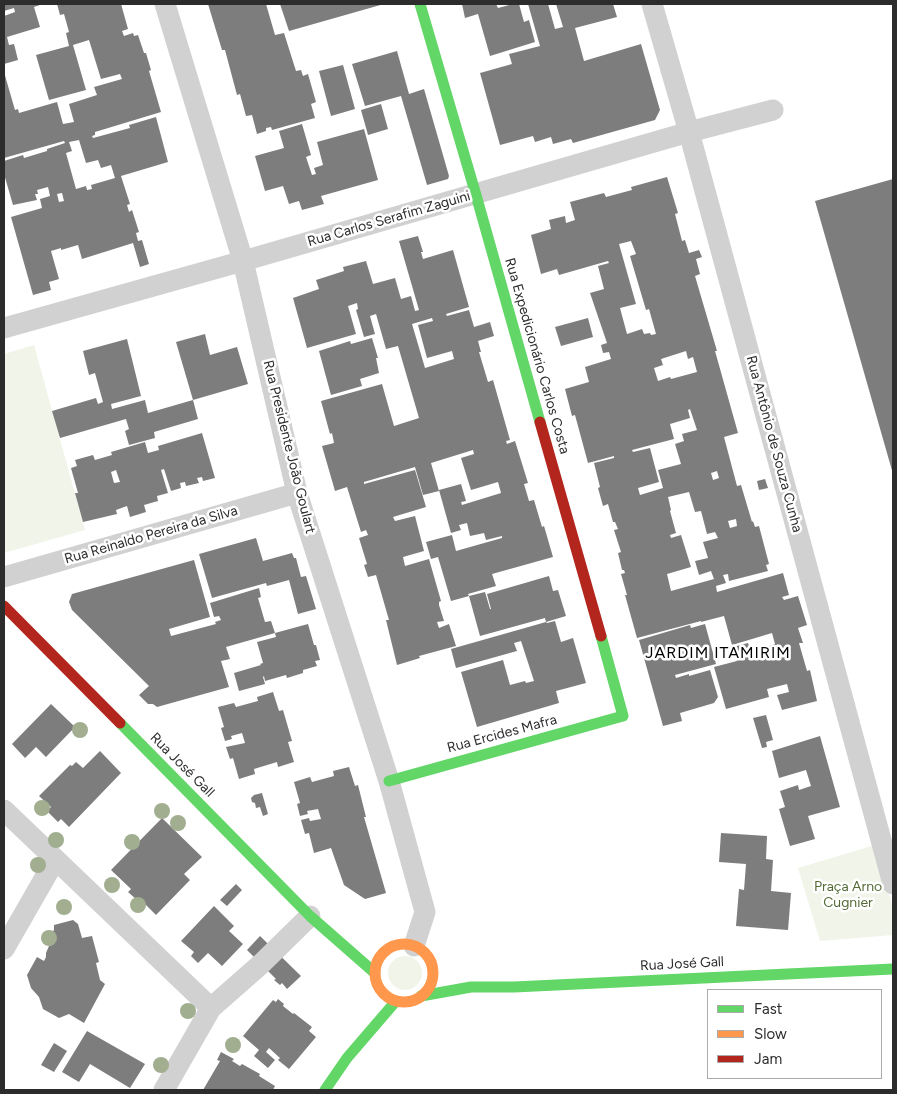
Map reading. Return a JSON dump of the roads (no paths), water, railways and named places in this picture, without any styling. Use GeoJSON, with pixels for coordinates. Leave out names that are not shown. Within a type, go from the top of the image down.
{"type":"FeatureCollection","features":[{"type":"Feature","properties":{"kind":"main road","name":"Rua Expedicionário Carlos Costa"},"geometry":{"type":"LineString","coordinates":[[420,4],[623,716]]}},
{"type":"Feature","properties":{"kind":"main road","name":"Rua José Gall"},"geometry":{"type":"LineString","coordinates":[[4,606],[310,916],[341,943],[376,978]]}},
{"type":"Feature","properties":{"kind":"main road","name":"Rua Ercides Mafra"},"geometry":{"type":"LineString","coordinates":[[388,781],[623,716]]}},
{"type":"Feature","properties":{"kind":"main road"},"geometry":{"type":"LineString","coordinates":[[341,943],[360,946]]}},
{"type":"Feature","properties":{"kind":"main road"},"geometry":{"type":"LineString","coordinates":[[371,998],[378,959],[383,948],[405,944],[414,946],[422,951],[431,965],[432,977],[429,988],[412,1001],[396,1001],[387,997],[381,991],[376,978]]}},
{"type":"Feature","properties":{"kind":"main road","name":"Rua José Gall"},"geometry":{"type":"LineString","coordinates":[[431,965],[471,987]]}},
{"type":"Feature","properties":{"kind":"main road","name":"Rua José Gall"},"geometry":{"type":"LineString","coordinates":[[421,996],[471,987],[514,987],[893,968]]}},
{"type":"Feature","properties":{"kind":"main road"},"geometry":{"type":"LineString","coordinates":[[325,1090],[347,1058],[396,1001]]}},
{"type":"Feature","properties":{"kind":"main road"},"geometry":{"type":"LineString","coordinates":[[347,1058],[360,1026]]}},
{"type":"Feature","properties":{"kind":"street","name":"Rua Presidente João Goulart"},"geometry":{"type":"LineString","coordinates":[[165,4],[243,261],[297,493],[388,781],[425,912],[414,946]]}},
{"type":"Feature","properties":{"kind":"street","name":"Rua Antônio de Souza Cunha"},"geometry":{"type":"LineString","coordinates":[[652,4],[689,132],[893,884]]}},
{"type":"Feature","properties":{"kind":"street","name":"Rua Carlos Serafim Zaguini"},"geometry":{"type":"LineString","coordinates":[[4,326],[243,261],[689,132],[773,110]]}},
{"type":"Feature","properties":{"kind":"street","name":"Rua Reinaldo Pereira da Silva"},"geometry":{"type":"LineString","coordinates":[[4,577],[297,493]]}},
{"type":"Feature","properties":{"kind":"street"},"geometry":{"type":"LineString","coordinates":[[4,810],[211,1008]]}},
{"type":"Feature","properties":{"kind":"street"},"geometry":{"type":"LineString","coordinates":[[4,949],[55,860]]}},
{"type":"Feature","properties":{"kind":"street"},"geometry":{"type":"LineString","coordinates":[[164,1090],[211,1008],[261,964],[310,916]]}},
{"type":"Feature","properties":{"kind":"district","name":"JARDIM ITAMIRIM"},"geometry":{"type":"Point","coordinates":[718,653]}},
{"type":"Feature","properties":{"kind":"park label","name":"Praça Arno Cugnier"},"geometry":{"type":"Point","coordinates":[848,896]}}]}
